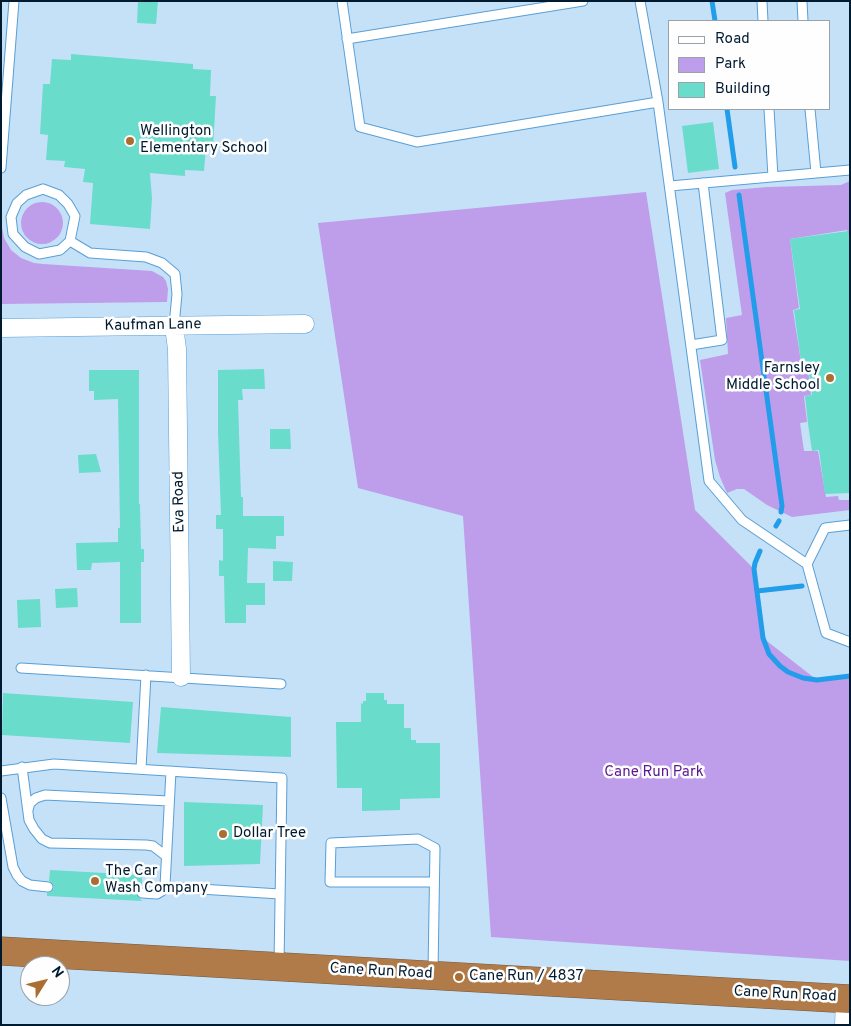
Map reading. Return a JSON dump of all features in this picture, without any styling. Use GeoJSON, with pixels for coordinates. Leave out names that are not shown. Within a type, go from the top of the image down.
{"type":"FeatureCollection","features":[{"type":"Feature","properties":{"kind":"highway","name":"Cane Run Road"},"geometry":{"type":"LineString","coordinates":[[1,951],[433,975],[846,1008]]}},
{"type":"Feature","properties":{"kind":"street","name":"Kaufman Lane"},"geometry":{"type":"LineString","coordinates":[[1,328],[305,324]]}},
{"type":"Feature","properties":{"kind":"street","name":"Eva Road"},"geometry":{"type":"LineString","coordinates":[[174,326],[177,349],[181,677]]}},
{"type":"Feature","properties":{"kind":"lane"},"geometry":{"type":"LineString","coordinates":[[1,168],[14,1]]}},
{"type":"Feature","properties":{"kind":"lane"},"geometry":{"type":"LineString","coordinates":[[342,1],[360,127],[417,142],[658,102]]}},
{"type":"Feature","properties":{"kind":"lane"},"geometry":{"type":"LineString","coordinates":[[347,39],[583,1]]}},
{"type":"Feature","properties":{"kind":"lane"},"geometry":{"type":"LineString","coordinates":[[640,1],[658,102],[709,481],[742,520],[808,564]]}},
{"type":"Feature","properties":{"kind":"lane"},"geometry":{"type":"LineString","coordinates":[[762,1],[763,20]]}},
{"type":"Feature","properties":{"kind":"lane"},"geometry":{"type":"LineString","coordinates":[[802,1],[803,20]]}},
{"type":"Feature","properties":{"kind":"lane"},"geometry":{"type":"LineString","coordinates":[[769,110],[773,177]]}},
{"type":"Feature","properties":{"kind":"lane"},"geometry":{"type":"LineString","coordinates":[[810,110],[816,173]]}},
{"type":"Feature","properties":{"kind":"lane"},"geometry":{"type":"LineString","coordinates":[[670,186],[850,170]]}},
{"type":"Feature","properties":{"kind":"lane"},"geometry":{"type":"LineString","coordinates":[[691,345],[722,340],[703,183]]}},
{"type":"Feature","properties":{"kind":"lane"},"geometry":{"type":"LineString","coordinates":[[43,189],[59,195],[68,204],[75,216],[70,242],[60,250],[39,254],[26,248],[13,234],[11,217],[17,203],[26,195],[43,189]]}},
{"type":"Feature","properties":{"kind":"lane"},"geometry":{"type":"LineString","coordinates":[[70,242],[90,253],[146,257],[162,262],[175,274],[177,294],[174,326]]}},
{"type":"Feature","properties":{"kind":"lane"},"geometry":{"type":"LineString","coordinates":[[850,525],[825,528],[808,564],[826,634],[850,642]]}},
{"type":"Feature","properties":{"kind":"lane"},"geometry":{"type":"LineString","coordinates":[[21,668],[281,684]]}},
{"type":"Feature","properties":{"kind":"lane"},"geometry":{"type":"LineString","coordinates":[[140,769],[146,676]]}},
{"type":"Feature","properties":{"kind":"lane"},"geometry":{"type":"LineString","coordinates":[[1,771],[54,764],[282,778],[279,966]]}},
{"type":"Feature","properties":{"kind":"lane"},"geometry":{"type":"LineString","coordinates":[[22,768],[29,820],[34,830],[42,839],[50,843],[146,844],[153,846],[166,856]]}},
{"type":"Feature","properties":{"kind":"lane"},"geometry":{"type":"LineString","coordinates":[[142,893],[157,894],[162,891],[164,886],[171,771]]}},
{"type":"Feature","properties":{"kind":"lane"},"geometry":{"type":"LineString","coordinates":[[28,810],[30,803],[36,798],[45,795],[169,801]]}},
{"type":"Feature","properties":{"kind":"lane"},"geometry":{"type":"LineString","coordinates":[[1,798],[13,867],[22,881],[30,885],[48,887]]}},
{"type":"Feature","properties":{"kind":"lane"},"geometry":{"type":"LineString","coordinates":[[433,975],[435,848],[418,839],[331,843],[330,882],[434,882]]}},
{"type":"Feature","properties":{"kind":"lane"},"geometry":{"type":"LineString","coordinates":[[184,888],[280,894]]}},
{"type":"Feature","properties":{"kind":"green space"},"geometry":{"type":"Polygon","coordinates":[[[850,181],[850,243],[847,230],[790,239],[799,308],[793,310],[801,362],[807,362],[811,395],[804,396],[807,422],[800,423],[804,451],[818,451],[826,497],[838,496],[839,500],[850,500],[850,510],[792,517],[767,505],[744,489],[737,489],[727,493],[715,460],[700,360],[728,354],[726,318],[742,315],[725,193],[732,190],[768,187],[841,185],[850,181]]]}},
{"type":"Feature","properties":{"kind":"green space","name":"Cane Run Park"},"geometry":{"type":"Polygon","coordinates":[[[646,192],[695,510],[754,569],[763,638],[817,680],[850,676],[850,961],[491,937],[463,516],[358,488],[318,223],[646,192]]]}},
{"type":"Feature","properties":{"kind":"green space"},"geometry":{"type":"Polygon","coordinates":[[[46,202],[54,205],[60,211],[63,223],[60,235],[54,241],[38,244],[30,241],[24,235],[21,219],[24,211],[30,205],[46,202]]]}},
{"type":"Feature","properties":{"kind":"green space"},"geometry":{"type":"Polygon","coordinates":[[[1,222],[4,238],[11,250],[21,258],[43,264],[152,271],[163,277],[166,281],[168,289],[167,302],[1,304],[1,222]]]}},
{"type":"Feature","properties":{"kind":"building"},"geometry":{"type":"Polygon","coordinates":[[[138,1],[158,1],[156,24],[137,23],[138,1]]]}},
{"type":"Feature","properties":{"kind":"building","name":"Wellington Elementary School"},"geometry":{"type":"Polygon","coordinates":[[[71,54],[193,64],[193,69],[211,70],[210,96],[216,96],[213,147],[206,146],[204,171],[185,170],[185,176],[150,173],[152,198],[150,229],[90,224],[93,183],[83,182],[85,169],[64,167],[65,161],[46,160],[48,135],[40,134],[43,84],[50,84],[52,59],[71,60],[71,54]]]}},
{"type":"Feature","properties":{"kind":"building"},"geometry":{"type":"Polygon","coordinates":[[[713,122],[719,169],[688,173],[682,126],[713,122]]]}},
{"type":"Feature","properties":{"kind":"building","name":"Farnsley Middle School"},"geometry":{"type":"Polygon","coordinates":[[[848,231],[850,246],[850,493],[825,494],[819,450],[812,451],[808,424],[805,396],[812,395],[807,361],[801,362],[794,310],[800,309],[790,239],[848,231]]]}},
{"type":"Feature","properties":{"kind":"building"},"geometry":{"type":"Polygon","coordinates":[[[264,369],[265,389],[242,389],[243,400],[238,400],[243,516],[284,516],[284,536],[276,536],[276,549],[248,548],[247,583],[265,583],[265,605],[246,605],[246,623],[225,623],[224,576],[219,576],[219,560],[223,561],[223,529],[216,529],[216,515],[221,515],[218,370],[264,369]]]}},
{"type":"Feature","properties":{"kind":"building"},"geometry":{"type":"Polygon","coordinates":[[[89,370],[139,370],[139,504],[141,549],[144,549],[144,562],[141,562],[141,623],[120,623],[120,562],[92,563],[91,570],[77,570],[76,543],[118,542],[118,528],[120,528],[118,399],[94,400],[94,391],[89,391],[89,370]]]}},
{"type":"Feature","properties":{"kind":"building"},"geometry":{"type":"Polygon","coordinates":[[[270,429],[290,429],[291,449],[270,449],[270,429]]]}},
{"type":"Feature","properties":{"kind":"building"},"geometry":{"type":"Polygon","coordinates":[[[96,454],[101,472],[79,473],[78,455],[96,454]]]}},
{"type":"Feature","properties":{"kind":"building"},"geometry":{"type":"Polygon","coordinates":[[[273,561],[293,562],[292,581],[273,581],[273,561]]]}},
{"type":"Feature","properties":{"kind":"building"},"geometry":{"type":"Polygon","coordinates":[[[77,588],[78,607],[56,608],[55,589],[77,588]]]}},
{"type":"Feature","properties":{"kind":"building"},"geometry":{"type":"Polygon","coordinates":[[[40,599],[41,627],[18,628],[17,600],[40,599]]]}},
{"type":"Feature","properties":{"kind":"building"},"geometry":{"type":"Polygon","coordinates":[[[3,693],[133,702],[130,743],[2,735],[3,693]]]}},
{"type":"Feature","properties":{"kind":"building"},"geometry":{"type":"Polygon","coordinates":[[[366,693],[384,693],[384,700],[387,700],[387,704],[404,704],[404,728],[411,728],[411,740],[416,740],[416,743],[440,743],[440,798],[400,799],[400,810],[362,811],[362,788],[337,788],[336,722],[361,722],[361,703],[363,704],[363,701],[366,701],[366,693]]]}},
{"type":"Feature","properties":{"kind":"building"},"geometry":{"type":"Polygon","coordinates":[[[161,707],[291,717],[291,757],[157,753],[161,707]]]}},
{"type":"Feature","properties":{"kind":"building","name":"Dollar Tree"},"geometry":{"type":"Polygon","coordinates":[[[184,802],[263,805],[260,864],[184,866],[184,802]]]}},
{"type":"Feature","properties":{"kind":"building","name":"The Car Wash Company"},"geometry":{"type":"Polygon","coordinates":[[[50,870],[142,875],[142,887],[137,889],[136,893],[142,901],[47,896],[47,893],[51,892],[54,888],[53,884],[49,881],[50,870]]]}},
{"type":"Feature","properties":{"kind":"waterway"},"geometry":{"type":"LineString","coordinates":[[712,1],[715,20]]}},
{"type":"Feature","properties":{"kind":"waterway"},"geometry":{"type":"LineString","coordinates":[[727,110],[735,167]]}},
{"type":"Feature","properties":{"kind":"waterway"},"geometry":{"type":"LineString","coordinates":[[739,195],[782,506],[781,512]]}},
{"type":"Feature","properties":{"kind":"waterway"},"geometry":{"type":"LineString","coordinates":[[776,526],[779,521]]}},
{"type":"Feature","properties":{"kind":"waterway"},"geometry":{"type":"LineString","coordinates":[[760,551],[754,569],[763,638],[769,654],[788,672],[803,678],[817,680],[850,676]]}},
{"type":"Feature","properties":{"kind":"waterway"},"geometry":{"type":"LineString","coordinates":[[757,591],[802,586]]}},
{"type":"Feature","properties":{"kind":"place","name":"Wellington Elementary School"},"geometry":{"type":"Point","coordinates":[130,141]}},
{"type":"Feature","properties":{"kind":"place","name":"Farnsley Middle School"},"geometry":{"type":"Point","coordinates":[830,378]}},
{"type":"Feature","properties":{"kind":"place","name":"Dollar Tree"},"geometry":{"type":"Point","coordinates":[223,834]}},
{"type":"Feature","properties":{"kind":"place","name":"The Car Wash Company"},"geometry":{"type":"Point","coordinates":[95,881]}},
{"type":"Feature","properties":{"kind":"place","name":"Cane Run / 4837"},"geometry":{"type":"Point","coordinates":[459,977]}}]}
